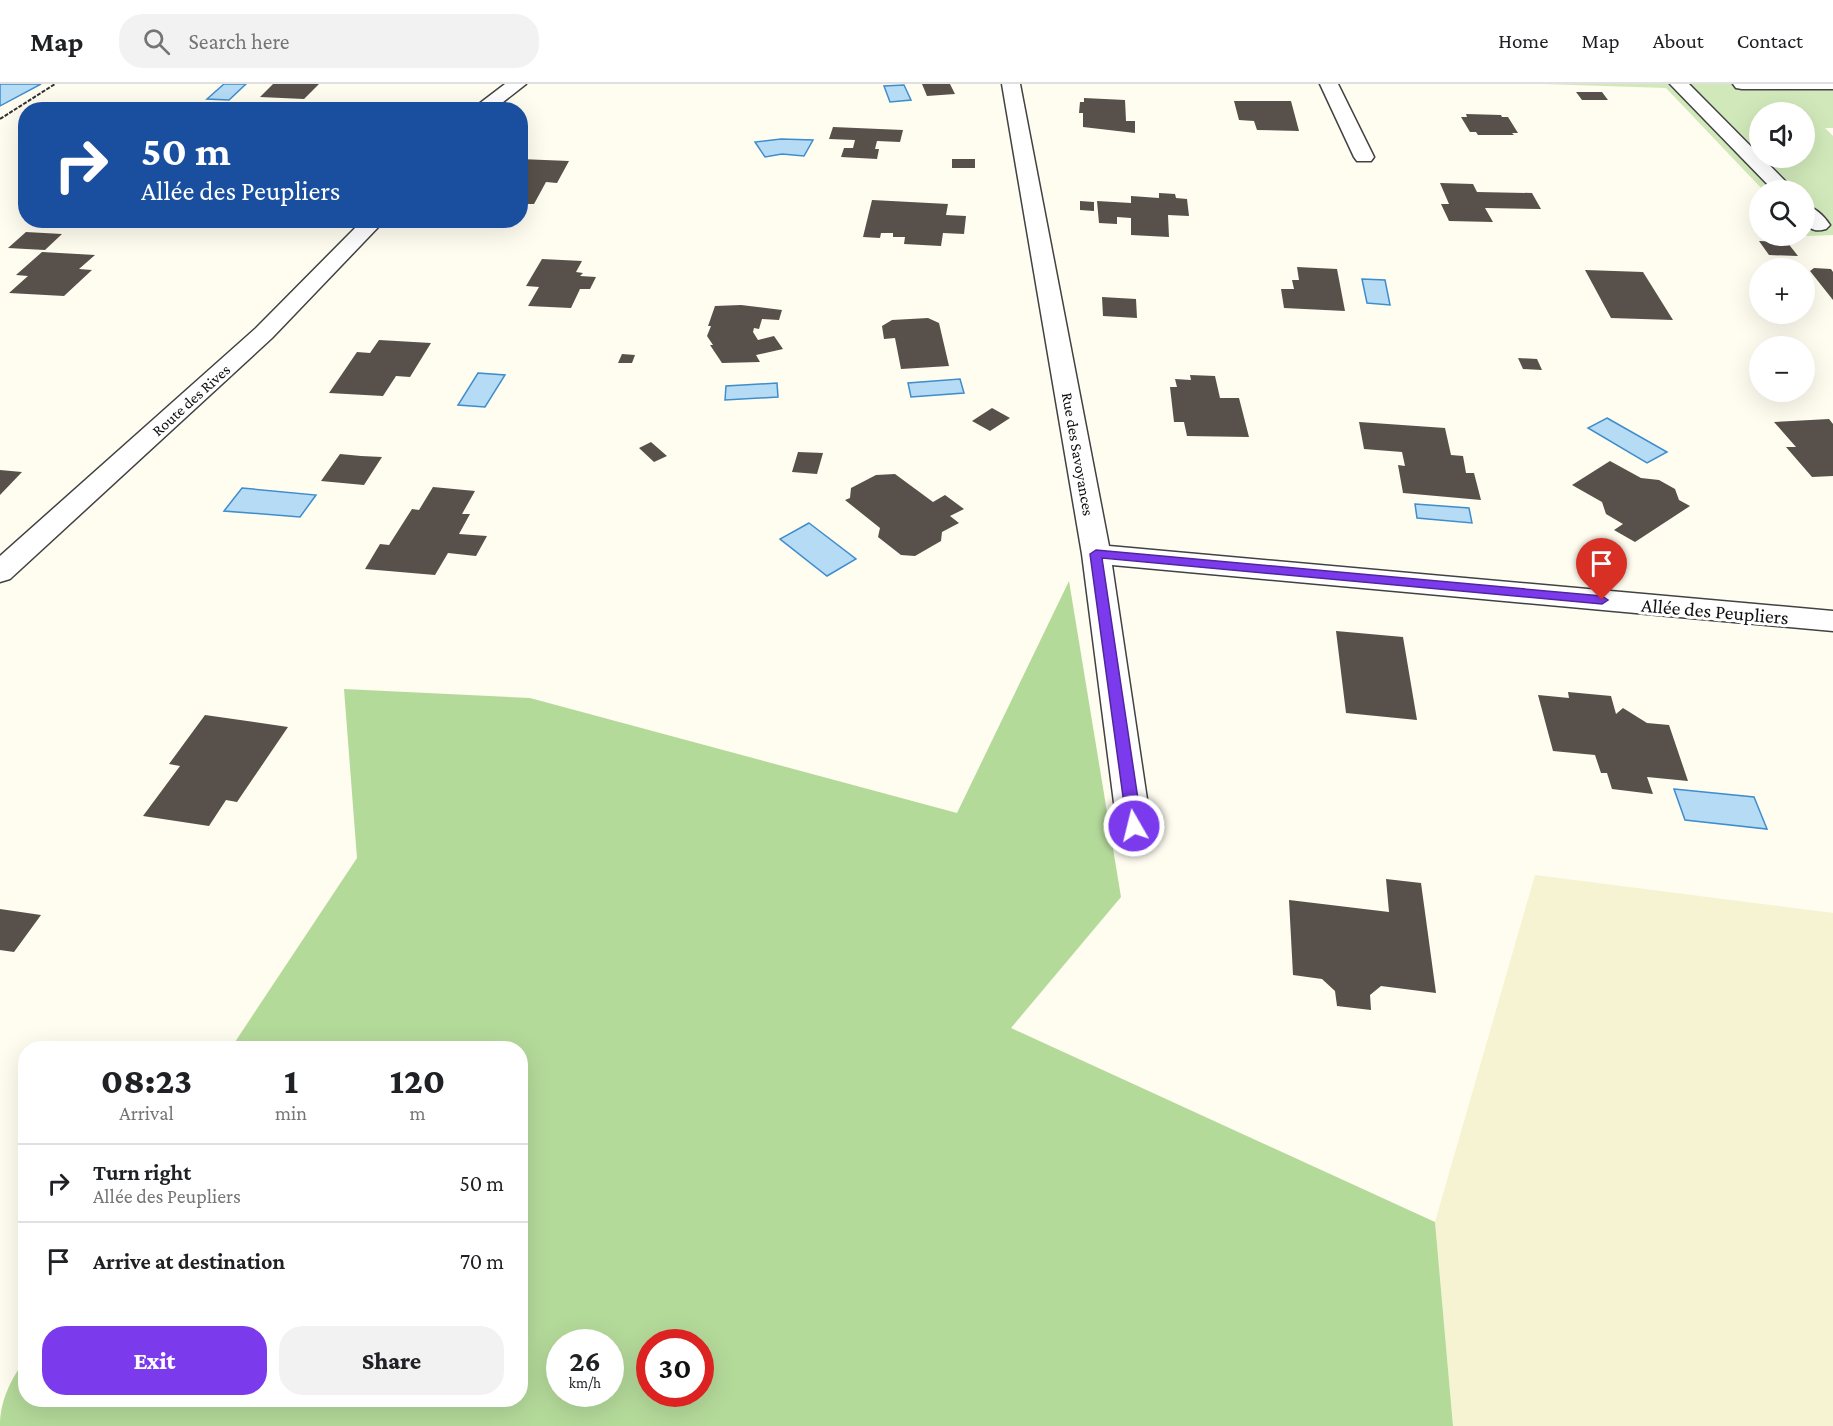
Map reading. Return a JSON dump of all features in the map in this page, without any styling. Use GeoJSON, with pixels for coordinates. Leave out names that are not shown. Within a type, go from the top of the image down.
{"type":"FeatureCollection","features":[{"type":"Feature","properties":{"kind":"street"},"geometry":{"type":"LineString","coordinates":[[491,102],[517,84]]}},
{"type":"Feature","properties":{"kind":"street","name":"Rue des Savoyances"},"geometry":{"type":"LineString","coordinates":[[1011,84],[1096,554],[1134,826]]}},
{"type":"Feature","properties":{"kind":"street"},"geometry":{"type":"LineString","coordinates":[[1329,84],[1364,157]]}},
{"type":"Feature","properties":{"kind":"street"},"geometry":{"type":"LineString","coordinates":[[1678,84],[1774,180]]}},
{"type":"Feature","properties":{"kind":"street"},"geometry":{"type":"LineString","coordinates":[[1742,84],[1833,84]]}},
{"type":"Feature","properties":{"kind":"street","name":"Route des Rives"},"geometry":{"type":"LineString","coordinates":[[0,572],[264,333],[367,228]]}},
{"type":"Feature","properties":{"kind":"street","name":"Allée des Peupliers"},"geometry":{"type":"LineString","coordinates":[[1096,554],[1833,621]]}},
{"type":"Feature","properties":{"kind":"path"},"geometry":{"type":"LineString","coordinates":[[27,102],[55,84]]}},
{"type":"Feature","properties":{"kind":"path"},"geometry":{"type":"LineString","coordinates":[[0,119],[18,108]]}},
{"type":"Feature","properties":{"kind":"shaded area"},"geometry":{"type":"Polygon","coordinates":[[[1535,875],[1833,913],[1833,1426],[1453,1426],[1435,1222],[1535,875]]]}},
{"type":"Feature","properties":{"kind":"green space"},"geometry":{"type":"Polygon","coordinates":[[[1544,84],[1833,84],[1833,128],[1825,128],[1833,136],[1833,235],[1815,236],[1815,180],[1753,180],[1666,88],[1544,84]]]}},
{"type":"Feature","properties":{"kind":"green space"},"geometry":{"type":"Polygon","coordinates":[[[1069,581],[1121,897],[1011,1028],[1435,1222],[1453,1426],[0,1426],[7,1391],[18,1370],[18,1407],[528,1407],[528,1041],[236,1041],[357,858],[344,689],[530,698],[957,813],[1069,581]]]}},
{"type":"Feature","properties":{"kind":"water"},"geometry":{"type":"Polygon","coordinates":[[[0,84],[41,84],[0,106],[0,84]]]}},
{"type":"Feature","properties":{"kind":"water"},"geometry":{"type":"Polygon","coordinates":[[[224,84],[246,84],[229,100],[207,99],[224,84]]]}},
{"type":"Feature","properties":{"kind":"water"},"geometry":{"type":"Polygon","coordinates":[[[904,85],[911,100],[890,102],[884,86],[904,85]]]}},
{"type":"Feature","properties":{"kind":"water"},"geometry":{"type":"Polygon","coordinates":[[[781,139],[813,140],[804,156],[782,154],[765,157],[755,142],[781,139]]]}},
{"type":"Feature","properties":{"kind":"water"},"geometry":{"type":"Polygon","coordinates":[[[1362,279],[1385,280],[1390,305],[1367,303],[1362,279]]]}},
{"type":"Feature","properties":{"kind":"water"},"geometry":{"type":"Polygon","coordinates":[[[478,373],[505,375],[485,407],[458,405],[478,373]]]}},
{"type":"Feature","properties":{"kind":"water"},"geometry":{"type":"Polygon","coordinates":[[[960,379],[964,393],[911,397],[908,383],[960,379]]]}},
{"type":"Feature","properties":{"kind":"water"},"geometry":{"type":"Polygon","coordinates":[[[777,383],[778,397],[725,400],[726,386],[777,383]]]}},
{"type":"Feature","properties":{"kind":"water"},"geometry":{"type":"Polygon","coordinates":[[[1607,418],[1667,452],[1647,463],[1588,428],[1607,418]]]}},
{"type":"Feature","properties":{"kind":"water"},"geometry":{"type":"Polygon","coordinates":[[[242,488],[316,495],[300,517],[224,511],[242,488]]]}},
{"type":"Feature","properties":{"kind":"water"},"geometry":{"type":"Polygon","coordinates":[[[1415,504],[1469,508],[1472,523],[1417,518],[1415,504]]]}},
{"type":"Feature","properties":{"kind":"water"},"geometry":{"type":"Polygon","coordinates":[[[809,523],[856,559],[827,576],[780,539],[809,523]]]}},
{"type":"Feature","properties":{"kind":"water"},"geometry":{"type":"Polygon","coordinates":[[[1674,789],[1754,797],[1767,829],[1685,820],[1674,789]]]}},
{"type":"Feature","properties":{"kind":"building"},"geometry":{"type":"Polygon","coordinates":[[[273,84],[319,84],[304,99],[260,97],[273,84]]]}},
{"type":"Feature","properties":{"kind":"building"},"geometry":{"type":"Polygon","coordinates":[[[922,84],[950,84],[955,94],[927,96],[922,84]]]}},
{"type":"Feature","properties":{"kind":"building"},"geometry":{"type":"Polygon","coordinates":[[[1576,92],[1602,92],[1608,100],[1582,100],[1576,92]]]}},
{"type":"Feature","properties":{"kind":"building"},"geometry":{"type":"Polygon","coordinates":[[[1084,98],[1125,100],[1126,121],[1135,121],[1135,133],[1083,127],[1083,113],[1079,113],[1080,102],[1084,102],[1084,98]]]}},
{"type":"Feature","properties":{"kind":"building"},"geometry":{"type":"Polygon","coordinates":[[[1234,101],[1291,101],[1299,131],[1257,130],[1254,121],[1239,120],[1234,101]]]}},
{"type":"Feature","properties":{"kind":"building"},"geometry":{"type":"Polygon","coordinates":[[[1466,114],[1508,117],[1518,133],[1478,135],[1476,132],[1470,132],[1461,117],[1467,117],[1466,114]]]}},
{"type":"Feature","properties":{"kind":"building"},"geometry":{"type":"Polygon","coordinates":[[[833,127],[903,130],[900,142],[877,141],[875,149],[879,149],[877,159],[841,157],[844,148],[853,148],[855,140],[829,139],[833,127]]]}},
{"type":"Feature","properties":{"kind":"building"},"geometry":{"type":"Polygon","coordinates":[[[528,159],[569,161],[557,183],[546,182],[534,204],[528,204],[528,159]]]}},
{"type":"Feature","properties":{"kind":"building"},"geometry":{"type":"Polygon","coordinates":[[[952,159],[975,159],[975,168],[952,168],[952,159]]]}},
{"type":"Feature","properties":{"kind":"building"},"geometry":{"type":"Polygon","coordinates":[[[1440,183],[1473,184],[1477,192],[1532,193],[1541,209],[1485,208],[1493,222],[1449,221],[1441,204],[1449,204],[1440,183]]]}},
{"type":"Feature","properties":{"kind":"building"},"geometry":{"type":"Polygon","coordinates":[[[1159,193],[1175,194],[1176,198],[1187,199],[1189,216],[1168,215],[1169,237],[1131,235],[1131,218],[1117,217],[1117,224],[1099,223],[1097,201],[1131,203],[1131,196],[1159,198],[1159,193]]]}},
{"type":"Feature","properties":{"kind":"building"},"geometry":{"type":"Polygon","coordinates":[[[872,200],[948,204],[946,215],[966,216],[964,234],[943,233],[941,246],[904,244],[905,237],[893,237],[893,233],[881,233],[880,238],[863,237],[872,200]]]}},
{"type":"Feature","properties":{"kind":"building"},"geometry":{"type":"Polygon","coordinates":[[[1080,201],[1094,202],[1094,211],[1080,210],[1080,201]]]}},
{"type":"Feature","properties":{"kind":"building"},"geometry":{"type":"Polygon","coordinates":[[[26,232],[62,234],[45,250],[8,248],[26,232]]]}},
{"type":"Feature","properties":{"kind":"building"},"geometry":{"type":"Polygon","coordinates":[[[1763,246],[1790,246],[1798,256],[1769,255],[1763,246]]]}},
{"type":"Feature","properties":{"kind":"building"},"geometry":{"type":"Polygon","coordinates":[[[42,252],[95,255],[79,269],[92,270],[64,296],[9,293],[28,276],[16,275],[42,252]]]}},
{"type":"Feature","properties":{"kind":"building"},"geometry":{"type":"Polygon","coordinates":[[[542,259],[582,261],[576,272],[583,273],[580,276],[596,277],[590,289],[580,289],[571,308],[528,306],[539,287],[526,286],[542,259]]]}},
{"type":"Feature","properties":{"kind":"building"},"geometry":{"type":"Polygon","coordinates":[[[1297,267],[1337,269],[1345,311],[1284,308],[1281,289],[1294,289],[1292,280],[1299,280],[1297,267]]]}},
{"type":"Feature","properties":{"kind":"building"},"geometry":{"type":"Polygon","coordinates":[[[1815,268],[1831,269],[1833,272],[1833,300],[1815,277],[1815,268]]]}},
{"type":"Feature","properties":{"kind":"building"},"geometry":{"type":"Polygon","coordinates":[[[1585,270],[1643,272],[1673,320],[1611,318],[1585,270]]]}},
{"type":"Feature","properties":{"kind":"building"},"geometry":{"type":"Polygon","coordinates":[[[1102,297],[1136,299],[1137,318],[1103,316],[1102,297]]]}},
{"type":"Feature","properties":{"kind":"building"},"geometry":{"type":"Polygon","coordinates":[[[741,305],[782,310],[779,320],[762,319],[759,329],[754,328],[753,332],[758,340],[774,336],[783,349],[756,355],[760,362],[722,363],[710,345],[713,345],[707,336],[711,326],[708,326],[715,306],[741,305]]]}},
{"type":"Feature","properties":{"kind":"building"},"geometry":{"type":"Polygon","coordinates":[[[928,318],[939,323],[949,366],[901,369],[895,338],[884,339],[882,326],[892,320],[928,318]]]}},
{"type":"Feature","properties":{"kind":"building"},"geometry":{"type":"Polygon","coordinates":[[[379,340],[431,343],[410,377],[396,376],[383,396],[329,393],[357,352],[370,353],[379,340]]]}},
{"type":"Feature","properties":{"kind":"building"},"geometry":{"type":"Polygon","coordinates":[[[622,354],[635,355],[632,363],[618,363],[622,354]]]}},
{"type":"Feature","properties":{"kind":"building"},"geometry":{"type":"Polygon","coordinates":[[[1518,358],[1537,359],[1542,370],[1523,369],[1518,358]]]}},
{"type":"Feature","properties":{"kind":"building"},"geometry":{"type":"Polygon","coordinates":[[[1190,375],[1215,376],[1220,398],[1239,398],[1249,437],[1187,436],[1184,422],[1174,422],[1170,387],[1177,387],[1175,379],[1191,380],[1190,375]]]}},
{"type":"Feature","properties":{"kind":"building"},"geometry":{"type":"Polygon","coordinates":[[[992,408],[1010,418],[990,431],[972,421],[992,408]]]}},
{"type":"Feature","properties":{"kind":"building"},"geometry":{"type":"Polygon","coordinates":[[[1829,419],[1833,424],[1833,476],[1812,477],[1786,447],[1796,447],[1774,422],[1829,419]]]}},
{"type":"Feature","properties":{"kind":"building"},"geometry":{"type":"Polygon","coordinates":[[[1359,422],[1445,428],[1451,455],[1463,456],[1466,473],[1474,473],[1481,500],[1403,493],[1398,465],[1405,466],[1402,452],[1364,449],[1359,422]]]}},
{"type":"Feature","properties":{"kind":"building"},"geometry":{"type":"Polygon","coordinates":[[[651,442],[667,456],[654,462],[639,448],[651,442]]]}},
{"type":"Feature","properties":{"kind":"building"},"geometry":{"type":"Polygon","coordinates":[[[798,452],[823,453],[817,474],[792,472],[798,452]]]}},
{"type":"Feature","properties":{"kind":"building"},"geometry":{"type":"Polygon","coordinates":[[[340,454],[382,457],[364,485],[321,481],[340,454]]]}},
{"type":"Feature","properties":{"kind":"building"},"geometry":{"type":"Polygon","coordinates":[[[1610,461],[1641,478],[1659,480],[1675,489],[1679,500],[1690,506],[1635,542],[1614,530],[1623,524],[1606,514],[1602,502],[1572,485],[1610,461]]]}},
{"type":"Feature","properties":{"kind":"building"},"geometry":{"type":"Polygon","coordinates":[[[0,470],[22,472],[0,495],[0,470]]]}},
{"type":"Feature","properties":{"kind":"building"},"geometry":{"type":"Polygon","coordinates":[[[895,474],[933,502],[945,495],[964,509],[950,516],[959,523],[942,532],[941,541],[915,556],[901,555],[878,537],[880,528],[845,500],[850,498],[851,488],[876,475],[895,474]]]}},
{"type":"Feature","properties":{"kind":"building"},"geometry":{"type":"Polygon","coordinates":[[[433,487],[475,491],[462,514],[470,514],[459,534],[487,536],[476,556],[448,553],[435,575],[365,569],[380,544],[389,545],[412,509],[419,510],[433,487]]]}},
{"type":"Feature","properties":{"kind":"building"},"geometry":{"type":"Polygon","coordinates":[[[1336,631],[1403,637],[1417,720],[1346,713],[1336,631]]]}},
{"type":"Feature","properties":{"kind":"building"},"geometry":{"type":"Polygon","coordinates":[[[1568,692],[1611,696],[1616,714],[1623,708],[1647,723],[1669,725],[1688,781],[1647,777],[1653,794],[1612,789],[1607,773],[1601,773],[1595,755],[1553,751],[1538,695],[1569,698],[1568,692]]]}},
{"type":"Feature","properties":{"kind":"building"},"geometry":{"type":"Polygon","coordinates":[[[205,715],[288,727],[237,802],[226,800],[209,826],[143,816],[180,766],[169,764],[205,715]]]}},
{"type":"Feature","properties":{"kind":"building"},"geometry":{"type":"Polygon","coordinates":[[[1386,879],[1421,883],[1436,993],[1381,986],[1370,995],[1371,1010],[1337,1006],[1335,991],[1322,979],[1293,975],[1289,900],[1389,912],[1386,879]]]}},
{"type":"Feature","properties":{"kind":"building"},"geometry":{"type":"Polygon","coordinates":[[[0,909],[41,915],[14,952],[0,950],[0,909]]]}},
{"type":"Feature","properties":{"kind":"route"},"geometry":{"type":"LineString","coordinates":[[1134,826],[1096,554],[1602,600]]}}]}
